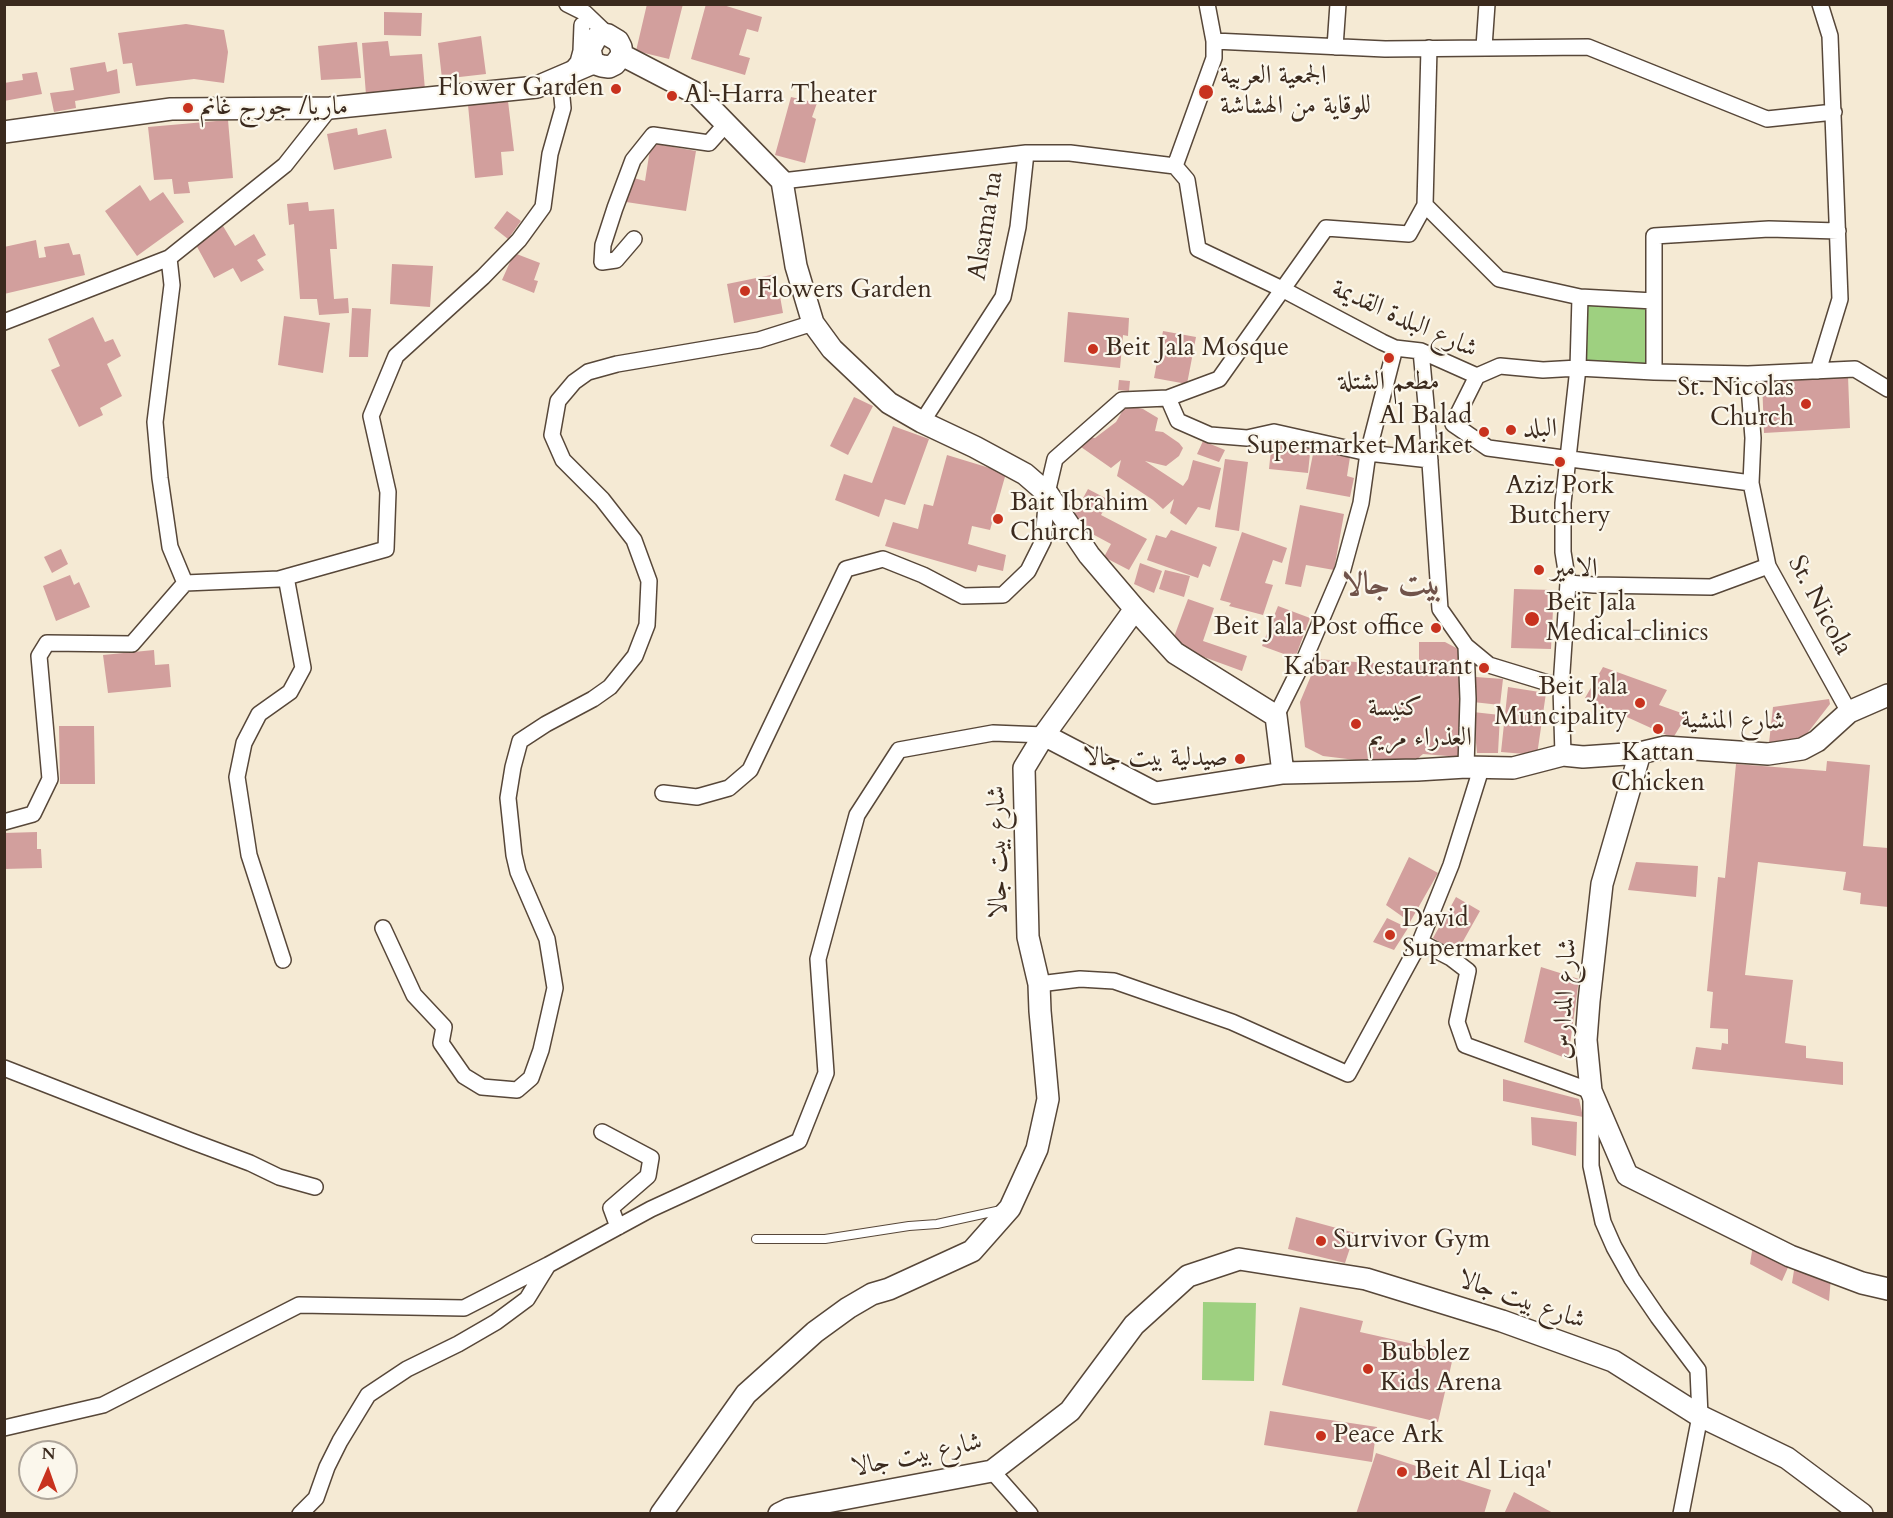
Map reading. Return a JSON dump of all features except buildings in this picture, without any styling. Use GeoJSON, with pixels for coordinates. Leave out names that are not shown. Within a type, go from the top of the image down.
{"type":"FeatureCollection","features":[{"type":"Feature","properties":{"kind":"street"},"geometry":{"type":"LineString","coordinates":[[1026,153],[1070,153],[1175,166],[1214,58],[1214,41],[1207,4]]}},
{"type":"Feature","properties":{"kind":"street"},"geometry":{"type":"LineString","coordinates":[[1335,47],[1338,4]]}},
{"type":"Feature","properties":{"kind":"street"},"geometry":{"type":"LineString","coordinates":[[1484,47],[1487,4]]}},
{"type":"Feature","properties":{"kind":"street"},"geometry":{"type":"LineString","coordinates":[[1818,371],[1840,298],[1830,36],[1820,4]]}},
{"type":"Feature","properties":{"kind":"street"},"geometry":{"type":"LineString","coordinates":[[571,6],[585,13],[608,35],[618,41],[622,55],[615,64],[602,66],[591,56],[582,25],[571,6]]}},
{"type":"Feature","properties":{"kind":"street"},"geometry":{"type":"LineString","coordinates":[[4,822],[33,814],[50,779],[39,656],[47,642],[132,644],[185,583],[279,579],[386,549],[388,492],[371,416],[396,356],[483,277],[519,240],[543,207],[550,154],[564,108],[565,75],[578,62],[581,51],[582,25]]}},
{"type":"Feature","properties":{"kind":"street"},"geometry":{"type":"LineString","coordinates":[[4,132],[171,109],[330,108],[537,87],[565,75],[591,56],[596,38],[602,34],[608,35]]}},
{"type":"Feature","properties":{"kind":"street"},"geometry":{"type":"LineString","coordinates":[[1214,41],[1385,49],[1588,47],[1767,119],[1834,112]]}},
{"type":"Feature","properties":{"kind":"street"},"geometry":{"type":"LineString","coordinates":[[663,792],[698,797],[729,788],[750,770],[846,569],[883,559],[923,575],[963,596],[1003,595],[1028,571],[1044,541],[1047,493],[1055,459],[1122,400],[1168,398],[1219,379],[1326,228],[1409,234],[1425,205],[1429,48]]}},
{"type":"Feature","properties":{"kind":"street"},"geometry":{"type":"LineString","coordinates":[[622,55],[697,94],[782,181],[796,266],[813,323],[832,349],[889,403],[1025,474],[1047,493],[1089,555],[1175,653],[1276,716]]}},
{"type":"Feature","properties":{"kind":"street"},"geometry":{"type":"LineString","coordinates":[[4,322],[169,258],[285,165],[330,108]]}},
{"type":"Feature","properties":{"kind":"street"},"geometry":{"type":"LineString","coordinates":[[634,239],[616,260],[602,262],[603,245],[633,160],[653,135],[709,143],[726,124]]}},
{"type":"Feature","properties":{"kind":"street","name":"Alsama'na"},"geometry":{"type":"LineString","coordinates":[[782,181],[1026,153],[1018,227],[1003,297],[922,422]]}},
{"type":"Feature","properties":{"kind":"street","name":"شارع البلدة القديمة"},"geometry":{"type":"LineString","coordinates":[[1175,166],[1187,180],[1198,249],[1282,289],[1395,348],[1421,351],[1478,376],[1453,424],[1488,448],[1751,483]]}},
{"type":"Feature","properties":{"kind":"street"},"geometry":{"type":"LineString","coordinates":[[1425,205],[1499,279],[1580,297],[1654,301]]}},
{"type":"Feature","properties":{"kind":"street"},"geometry":{"type":"LineString","coordinates":[[1654,372],[1654,236],[1769,229],[1838,231]]}},
{"type":"Feature","properties":{"kind":"street"},"geometry":{"type":"LineString","coordinates":[[169,258],[172,285],[155,422],[170,547],[185,583]]}},
{"type":"Feature","properties":{"kind":"street"},"geometry":{"type":"LineString","coordinates":[[1563,755],[1561,687],[1568,583],[1563,552],[1563,503],[1578,368],[1580,297]]}},
{"type":"Feature","properties":{"kind":"street"},"geometry":{"type":"LineString","coordinates":[[383,928],[414,995],[444,1027],[441,1043],[464,1076],[482,1087],[517,1090],[531,1078],[541,1050],[555,988],[547,939],[518,872],[514,855],[508,798],[513,767],[520,741],[610,687],[635,656],[647,625],[649,581],[634,540],[602,499],[563,460],[552,435],[558,401],[574,382],[588,372],[616,364],[759,340],[813,323]]}},
{"type":"Feature","properties":{"kind":"street"},"geometry":{"type":"LineString","coordinates":[[1283,773],[1276,716],[1305,658],[1343,569],[1361,503],[1368,453],[1395,348]]}},
{"type":"Feature","properties":{"kind":"street"},"geometry":{"type":"LineString","coordinates":[[1421,351],[1440,609],[1466,646],[1489,665],[1561,687]]}},
{"type":"Feature","properties":{"kind":"street"},"geometry":{"type":"LineString","coordinates":[[1478,376],[1500,366],[1748,374],[1855,369],[1888,389]]}},
{"type":"Feature","properties":{"kind":"street","name":"St. Nicola"},"geometry":{"type":"LineString","coordinates":[[1748,374],[1753,438],[1751,483],[1768,566],[1849,712]]}},
{"type":"Feature","properties":{"kind":"street"},"geometry":{"type":"LineString","coordinates":[[1168,398],[1178,421],[1210,435],[1247,438],[1274,432],[1368,453],[1430,460]]}},
{"type":"Feature","properties":{"kind":"street"},"geometry":{"type":"LineString","coordinates":[[1568,583],[1711,587],[1768,566]]}},
{"type":"Feature","properties":{"kind":"street"},"geometry":{"type":"LineString","coordinates":[[283,960],[249,855],[237,777],[244,742],[259,714],[290,692],[303,669],[286,577]]}},
{"type":"Feature","properties":{"kind":"street","name":"شارع بيت جالا"},"geometry":{"type":"LineString","coordinates":[[661,1514],[746,1394],[815,1332],[872,1294],[972,1251],[1010,1208],[1037,1149],[1048,1099],[1040,1011],[1040,984],[1028,937],[1024,768],[1044,735],[1135,609]]}},
{"type":"Feature","properties":{"kind":"street"},"geometry":{"type":"LineString","coordinates":[[1040,984],[1080,979],[1114,981],[1232,1022],[1348,1074],[1420,942],[1451,865],[1473,768],[1466,646]]}},
{"type":"Feature","properties":{"kind":"street","name":"شارع المنشية"},"geometry":{"type":"LineString","coordinates":[[1044,735],[1155,793],[1283,773],[1514,768],[1563,755],[1583,757],[1640,753],[1665,747],[1768,754],[1802,749],[1817,741],[1849,712],[1888,695]]}},
{"type":"Feature","properties":{"kind":"street"},"geometry":{"type":"LineString","coordinates":[[4,1428],[103,1405],[299,1305],[464,1308],[651,1209],[799,1141],[825,1073],[818,959],[857,815],[899,750],[993,733],[1044,735]]}},
{"type":"Feature","properties":{"kind":"street","name":"شارع المدارس"},"geometry":{"type":"LineString","coordinates":[[1640,753],[1602,884],[1587,1040],[1591,1091],[1627,1175],[1790,1256],[1862,1283],[1888,1289]]}},
{"type":"Feature","properties":{"kind":"street"},"geometry":{"type":"LineString","coordinates":[[1420,942],[1451,958],[1468,971],[1457,1022],[1465,1045],[1591,1091],[1591,1166],[1603,1222],[1632,1279],[1698,1370],[1700,1416],[1681,1514]]}},
{"type":"Feature","properties":{"kind":"street"},"geometry":{"type":"LineString","coordinates":[[4,1068],[250,1163],[279,1177],[315,1188]]}},
{"type":"Feature","properties":{"kind":"street"},"geometry":{"type":"LineString","coordinates":[[602,1132],[651,1158],[648,1176],[611,1208],[618,1227]]}},
{"type":"Feature","properties":{"kind":"street","name":"شارع بيت جالا"},"geometry":{"type":"LineString","coordinates":[[779,1514],[789,1509],[992,1472],[1070,1412],[1134,1325],[1188,1276],[1239,1259],[1366,1279],[1502,1321],[1612,1361],[1700,1416],[1787,1458],[1862,1514]]}},
{"type":"Feature","properties":{"kind":"street"},"geometry":{"type":"LineString","coordinates":[[300,1514],[316,1498],[335,1450],[368,1395],[407,1369],[496,1322],[527,1299],[548,1265]]}},
{"type":"Feature","properties":{"kind":"street"},"geometry":{"type":"LineString","coordinates":[[992,1472],[1030,1514]]}},
{"type":"Feature","properties":{"kind":"lane"},"geometry":{"type":"LineString","coordinates":[[1564,634],[1661,635]]}},
{"type":"Feature","properties":{"kind":"lane"},"geometry":{"type":"LineString","coordinates":[[756,1239],[825,1239],[900,1227],[937,1224],[1010,1208]]}},
{"type":"Feature","properties":{"kind":"green space"},"geometry":{"type":"Polygon","coordinates":[[[1580,297],[1654,301],[1654,372],[1578,368],[1580,297]]]}},
{"type":"Feature","properties":{"kind":"green space"},"geometry":{"type":"Polygon","coordinates":[[[1203,1302],[1256,1303],[1254,1381],[1202,1380],[1203,1302]]]}},
{"type":"Feature","properties":{"kind":"place","name":"Flower Garden"},"geometry":{"type":"Point","coordinates":[616,89]}},
{"type":"Feature","properties":{"kind":"place","name":"الجمعية العربية للوقاية من الهشاشة"},"geometry":{"type":"Point","coordinates":[1206,92]}},
{"type":"Feature","properties":{"kind":"place","name":"Al-Harra Theater"},"geometry":{"type":"Point","coordinates":[672,96]}},
{"type":"Feature","properties":{"kind":"place","name":"ماريا/ جورج غانم"},"geometry":{"type":"Point","coordinates":[188,108]}},
{"type":"Feature","properties":{"kind":"place","name":"Flowers Garden"},"geometry":{"type":"Point","coordinates":[745,291]}},
{"type":"Feature","properties":{"kind":"place","name":"Beit Jala Mosque"},"geometry":{"type":"Point","coordinates":[1093,349]}},
{"type":"Feature","properties":{"kind":"place","name":"مطعم الشتلة"},"geometry":{"type":"Point","coordinates":[1389,358]}},
{"type":"Feature","properties":{"kind":"place","name":"St. Nicolas Church"},"geometry":{"type":"Point","coordinates":[1806,404]}},
{"type":"Feature","properties":{"kind":"place","name":"البلد"},"geometry":{"type":"Point","coordinates":[1511,430]}},
{"type":"Feature","properties":{"kind":"place","name":"Al Balad Supermarket Market"},"geometry":{"type":"Point","coordinates":[1484,432]}},
{"type":"Feature","properties":{"kind":"place","name":"Aziz Pork Butchery"},"geometry":{"type":"Point","coordinates":[1560,462]}},
{"type":"Feature","properties":{"kind":"place","name":"Bait Ibrahim Church"},"geometry":{"type":"Point","coordinates":[998,519]}},
{"type":"Feature","properties":{"kind":"place","name":"الامير"},"geometry":{"type":"Point","coordinates":[1539,570]}},
{"type":"Feature","properties":{"kind":"place","name":"Beit Jala Medical clinics"},"geometry":{"type":"Point","coordinates":[1532,619]}},
{"type":"Feature","properties":{"kind":"place","name":"Beit Jala Post office"},"geometry":{"type":"Point","coordinates":[1436,628]}},
{"type":"Feature","properties":{"kind":"place","name":"Kabar Restaurant"},"geometry":{"type":"Point","coordinates":[1484,668]}},
{"type":"Feature","properties":{"kind":"place","name":"Beit Jala Muncipality"},"geometry":{"type":"Point","coordinates":[1640,703]}},
{"type":"Feature","properties":{"kind":"place","name":"كنيسة العذراء مريم"},"geometry":{"type":"Point","coordinates":[1356,724]}},
{"type":"Feature","properties":{"kind":"place","name":"Kattan Chicken"},"geometry":{"type":"Point","coordinates":[1658,729]}},
{"type":"Feature","properties":{"kind":"place","name":"صيدلية بيت جالا"},"geometry":{"type":"Point","coordinates":[1240,759]}},
{"type":"Feature","properties":{"kind":"place","name":"David Supermarket"},"geometry":{"type":"Point","coordinates":[1390,935]}},
{"type":"Feature","properties":{"kind":"place","name":"Survivor Gym"},"geometry":{"type":"Point","coordinates":[1321,1241]}},
{"type":"Feature","properties":{"kind":"place","name":"Bubblez Kids Arena"},"geometry":{"type":"Point","coordinates":[1368,1369]}},
{"type":"Feature","properties":{"kind":"place","name":"Peace Ark"},"geometry":{"type":"Point","coordinates":[1321,1436]}},
{"type":"Feature","properties":{"kind":"place","name":"Beit Al Liqa'"},"geometry":{"type":"Point","coordinates":[1402,1472]}},
{"type":"Feature","properties":{"kind":"district","name":"بيت جالا"},"geometry":{"type":"Point","coordinates":[1392,587]}}]}
